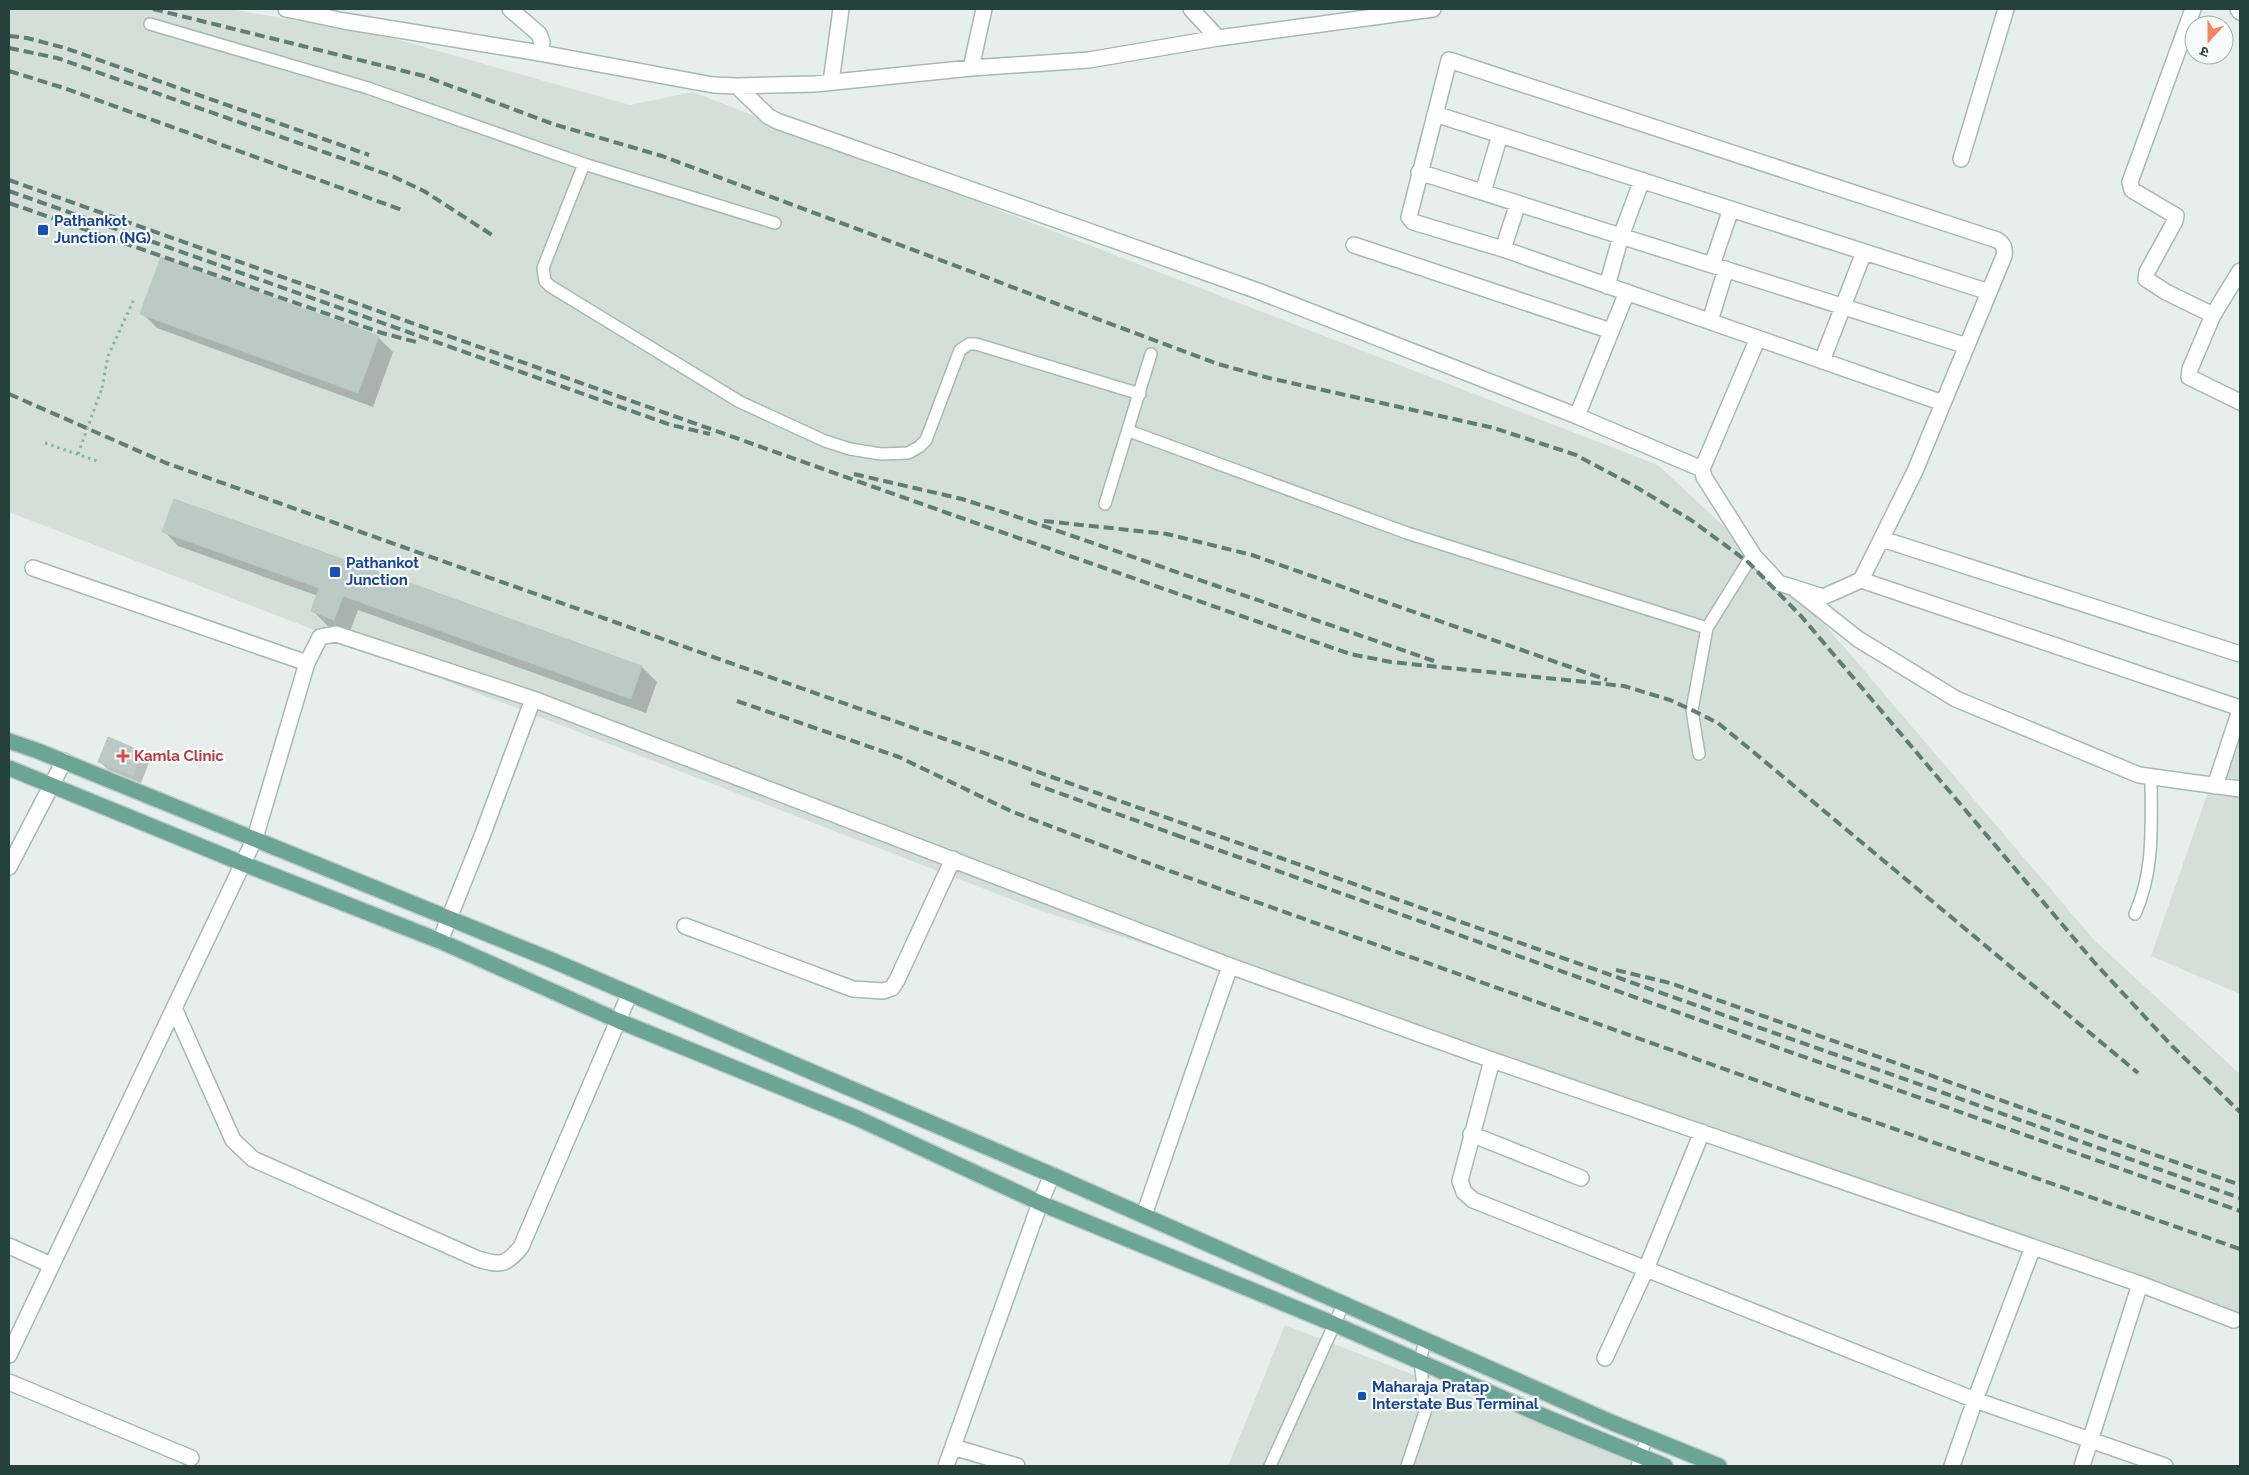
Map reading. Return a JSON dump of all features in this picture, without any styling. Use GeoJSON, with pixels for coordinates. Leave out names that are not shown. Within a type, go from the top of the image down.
{"type":"FeatureCollection","features":[{"type":"Feature","properties":{"kind":"main road"},"geometry":{"type":"LineString","coordinates":[[9,741],[64,761],[255,838],[629,995],[1052,1175],[1647,1437],[1719,1466]]}},
{"type":"Feature","properties":{"kind":"main road"},"geometry":{"type":"LineString","coordinates":[[9,768],[244,864],[440,941],[619,1021],[857,1118],[1040,1203],[1334,1324],[1548,1418],[1639,1461],[1665,1466]]}},
{"type":"Feature","properties":{"kind":"street"},"geometry":{"type":"LineString","coordinates":[[286,9],[347,15],[713,85],[737,86],[831,82],[971,68],[1089,60],[1218,38],[1428,9]]}},
{"type":"Feature","properties":{"kind":"street"},"geometry":{"type":"LineString","coordinates":[[510,9],[539,34],[542,42],[540,53]]}},
{"type":"Feature","properties":{"kind":"street"},"geometry":{"type":"LineString","coordinates":[[831,82],[841,9]]}},
{"type":"Feature","properties":{"kind":"street"},"geometry":{"type":"LineString","coordinates":[[971,68],[984,9]]}},
{"type":"Feature","properties":{"kind":"street"},"geometry":{"type":"LineString","coordinates":[[1191,9],[1218,38]]}},
{"type":"Feature","properties":{"kind":"street"},"geometry":{"type":"LineString","coordinates":[[1961,159],[2006,9]]}},
{"type":"Feature","properties":{"kind":"street"},"geometry":{"type":"LineString","coordinates":[[2192,9],[2130,186],[2132,190],[2176,216],[2147,272],[2146,279],[2166,292],[2213,315]]}},
{"type":"Feature","properties":{"kind":"street"},"geometry":{"type":"LineString","coordinates":[[1758,338],[1702,469],[1704,477],[1754,556],[1779,583],[1823,597],[1861,580],[1916,471],[1942,403],[2004,256],[2005,248],[1998,240],[1449,60],[1409,217],[1410,220],[1503,249],[1710,321],[1942,403]]}},
{"type":"Feature","properties":{"kind":"street"},"geometry":{"type":"LineString","coordinates":[[737,86],[761,110],[777,121],[1258,290],[1577,416],[1702,469]]}},
{"type":"Feature","properties":{"kind":"street"},"geometry":{"type":"LineString","coordinates":[[1435,114],[1989,292]]}},
{"type":"Feature","properties":{"kind":"street"},"geometry":{"type":"LineString","coordinates":[[1483,192],[1500,135]]}},
{"type":"Feature","properties":{"kind":"street"},"geometry":{"type":"LineString","coordinates":[[1420,172],[1967,346]]}},
{"type":"Feature","properties":{"kind":"street"},"geometry":{"type":"LineString","coordinates":[[1607,286],[1621,236],[1642,180]]}},
{"type":"Feature","properties":{"kind":"street"},"geometry":{"type":"LineString","coordinates":[[1503,249],[1518,203]]}},
{"type":"Feature","properties":{"kind":"street"},"geometry":{"type":"LineString","coordinates":[[1710,321],[1731,209]]}},
{"type":"Feature","properties":{"kind":"street"},"geometry":{"type":"LineString","coordinates":[[1354,245],[1611,331]]}},
{"type":"Feature","properties":{"kind":"street"},"geometry":{"type":"LineString","coordinates":[[1822,361],[1864,252]]}},
{"type":"Feature","properties":{"kind":"street"},"geometry":{"type":"LineString","coordinates":[[2240,271],[2213,315],[2190,369],[2189,377],[2240,402]]}},
{"type":"Feature","properties":{"kind":"street"},"geometry":{"type":"LineString","coordinates":[[1577,416],[1627,292]]}},
{"type":"Feature","properties":{"kind":"street"},"geometry":{"type":"LineString","coordinates":[[1882,539],[2240,654]]}},
{"type":"Feature","properties":{"kind":"street"},"geometry":{"type":"LineString","coordinates":[[33,568],[307,663]]}},
{"type":"Feature","properties":{"kind":"street"},"geometry":{"type":"LineString","coordinates":[[1861,580],[2240,709],[2215,786]]}},
{"type":"Feature","properties":{"kind":"street"},"geometry":{"type":"LineString","coordinates":[[1795,589],[1858,639],[1956,699],[2124,770],[2151,777],[2240,789]]}},
{"type":"Feature","properties":{"kind":"street"},"geometry":{"type":"LineString","coordinates":[[9,1355],[244,864],[255,838],[307,663],[320,637],[336,634],[533,698],[1230,966],[1492,1060],[2140,1284],[2234,1320]]}},
{"type":"Feature","properties":{"kind":"street"},"geometry":{"type":"LineString","coordinates":[[440,941],[533,698]]}},
{"type":"Feature","properties":{"kind":"street"},"geometry":{"type":"LineString","coordinates":[[9,867],[64,761]]}},
{"type":"Feature","properties":{"kind":"street"},"geometry":{"type":"LineString","coordinates":[[685,926],[853,989],[883,991],[892,988],[897,980],[953,859]]}},
{"type":"Feature","properties":{"kind":"street"},"geometry":{"type":"LineString","coordinates":[[1144,1216],[1230,966]]}},
{"type":"Feature","properties":{"kind":"street"},"geometry":{"type":"LineString","coordinates":[[174,1008],[233,1140],[253,1159],[492,1263],[502,1263],[511,1259],[521,1247],[629,995]]}},
{"type":"Feature","properties":{"kind":"street"},"geometry":{"type":"LineString","coordinates":[[1492,1060],[1460,1181],[1464,1192],[1473,1200],[1975,1400],[2165,1466]]}},
{"type":"Feature","properties":{"kind":"street"},"geometry":{"type":"LineString","coordinates":[[1605,1358],[1646,1269],[1702,1132]]}},
{"type":"Feature","properties":{"kind":"street"},"geometry":{"type":"LineString","coordinates":[[1471,1134],[1581,1178]]}},
{"type":"Feature","properties":{"kind":"street"},"geometry":{"type":"LineString","coordinates":[[946,1466],[1040,1203],[1052,1175]]}},
{"type":"Feature","properties":{"kind":"street"},"geometry":{"type":"LineString","coordinates":[[9,1246],[51,1265]]}},
{"type":"Feature","properties":{"kind":"street"},"geometry":{"type":"LineString","coordinates":[[1952,1466],[2033,1247]]}},
{"type":"Feature","properties":{"kind":"street"},"geometry":{"type":"LineString","coordinates":[[2082,1466],[2140,1284]]}},
{"type":"Feature","properties":{"kind":"street"},"geometry":{"type":"LineString","coordinates":[[9,1382],[191,1458]]}},
{"type":"Feature","properties":{"kind":"street"},"geometry":{"type":"LineString","coordinates":[[953,1447],[1017,1466]]}},
{"type":"Feature","properties":{"kind":"lane"},"geometry":{"type":"LineString","coordinates":[[150,24],[368,88],[584,164],[775,223]]}},
{"type":"Feature","properties":{"kind":"lane"},"geometry":{"type":"LineString","coordinates":[[584,164],[543,268],[545,281],[550,286],[740,402],[825,441],[850,449],[881,454],[908,453],[919,447],[926,440],[960,350],[969,344],[976,344],[1140,394]]}},
{"type":"Feature","properties":{"kind":"lane"},"geometry":{"type":"LineString","coordinates":[[1105,504],[1152,354]]}},
{"type":"Feature","properties":{"kind":"lane"},"geometry":{"type":"LineString","coordinates":[[1129,431],[1407,533],[1707,628]]}},
{"type":"Feature","properties":{"kind":"lane"},"geometry":{"type":"LineString","coordinates":[[1698,754],[1692,710],[1707,628],[1748,562],[1754,556]]}},
{"type":"Feature","properties":{"kind":"lane"},"geometry":{"type":"LineString","coordinates":[[2135,914],[2142,899],[2149,870],[2151,777]]}},
{"type":"Feature","properties":{"kind":"lane"},"geometry":{"type":"LineString","coordinates":[[1270,1466],[1344,1303]]}},
{"type":"Feature","properties":{"kind":"lane"},"geometry":{"type":"LineString","coordinates":[[1407,1466],[1426,1408],[1420,1362],[1425,1339]]}},
{"type":"Feature","properties":{"kind":"lane"},"geometry":{"type":"LineString","coordinates":[[1639,1461],[1647,1437]]}},
{"type":"Feature","properties":{"kind":"path"},"geometry":{"type":"LineString","coordinates":[[78,454],[102,388],[108,356],[136,297]]}},
{"type":"Feature","properties":{"kind":"path"},"geometry":{"type":"LineString","coordinates":[[45,443],[100,462]]}},
{"type":"Feature","properties":{"kind":"shaded area"},"geometry":{"type":"Polygon","coordinates":[[[9,9],[230,9],[392,38],[630,105],[693,92],[1658,465],[1810,607],[2094,940],[2240,1074],[2240,1313],[1696,1123],[1039,910],[9,512],[9,9]]]}},
{"type":"Feature","properties":{"kind":"shaded area"},"geometry":{"type":"Polygon","coordinates":[[[2240,700],[2240,994],[2151,956],[2240,700]]]}},
{"type":"Feature","properties":{"kind":"shaded area","name":"Maharaja Pratap Interstate Bus Terminal"},"geometry":{"type":"Polygon","coordinates":[[[1285,1325],[1649,1466],[1228,1466],[1285,1325]]]}},
{"type":"Feature","properties":{"kind":"building"},"geometry":{"type":"Polygon","coordinates":[[[161,257],[379,336],[358,393],[140,314],[161,257]]]}},
{"type":"Feature","properties":{"kind":"building"},"geometry":{"type":"Polygon","coordinates":[[[174,499],[642,666],[631,699],[343,596],[334,620],[311,611],[319,588],[162,532],[174,499]]]}},
{"type":"Feature","properties":{"kind":"building"},"geometry":{"type":"Polygon","coordinates":[[[108,737],[143,752],[133,776],[98,762],[108,737]]]}},
{"type":"Feature","properties":{"kind":"railway"},"geometry":{"type":"LineString","coordinates":[[153,9],[424,76],[553,124],[662,156],[1218,364],[1269,378],[1494,428],[1576,455],[1636,487],[1691,520],[1748,562],[1801,616],[2094,962],[2172,1046],[2240,1112]]}},
{"type":"Feature","properties":{"kind":"railway"},"geometry":{"type":"LineString","coordinates":[[9,36],[27,38],[65,48],[369,155]]}},
{"type":"Feature","properties":{"kind":"railway"},"geometry":{"type":"LineString","coordinates":[[9,48],[57,58],[392,176],[424,191],[492,235]]}},
{"type":"Feature","properties":{"kind":"railway"},"geometry":{"type":"LineString","coordinates":[[9,71],[64,88],[405,211]]}},
{"type":"Feature","properties":{"kind":"railway"},"geometry":{"type":"LineString","coordinates":[[9,180],[1350,654],[1391,662],[1624,686],[1670,700],[1718,723],[2138,1073]]}},
{"type":"Feature","properties":{"kind":"railway"},"geometry":{"type":"LineString","coordinates":[[9,191],[671,425],[710,434]]}},
{"type":"Feature","properties":{"kind":"railway"},"geometry":{"type":"LineString","coordinates":[[9,203],[382,333],[420,343]]}},
{"type":"Feature","properties":{"kind":"railway"},"geometry":{"type":"LineString","coordinates":[[9,394],[166,463],[2240,1198]]}},
{"type":"Feature","properties":{"kind":"railway"},"geometry":{"type":"LineString","coordinates":[[854,474],[962,499],[1003,512],[1434,661]]}},
{"type":"Feature","properties":{"kind":"railway"},"geometry":{"type":"LineString","coordinates":[[1044,521],[1167,534],[1252,555],[1607,680]]}},
{"type":"Feature","properties":{"kind":"railway"},"geometry":{"type":"LineString","coordinates":[[737,701],[899,757],[1013,812],[1167,870],[1814,1101],[2240,1249]]}},
{"type":"Feature","properties":{"kind":"railway"},"geometry":{"type":"LineString","coordinates":[[1031,783],[1182,837]]}},
{"type":"Feature","properties":{"kind":"railway"},"geometry":{"type":"LineString","coordinates":[[1176,835],[2240,1211]]}},
{"type":"Feature","properties":{"kind":"railway"},"geometry":{"type":"LineString","coordinates":[[1616,970],[1670,983],[2240,1185]]}},
{"type":"Feature","properties":{"kind":"place","name":"Pathankot Junction (NG)"},"geometry":{"type":"Point","coordinates":[43,230]}},
{"type":"Feature","properties":{"kind":"place","name":"Pathankot Junction"},"geometry":{"type":"Point","coordinates":[335,572]}},
{"type":"Feature","properties":{"kind":"place","name":"Kamla Clinic"},"geometry":{"type":"Point","coordinates":[123,756]}},
{"type":"Feature","properties":{"kind":"place","name":"Maharaja Pratap Interstate Bus Terminal"},"geometry":{"type":"Point","coordinates":[1362,1396]}}]}
